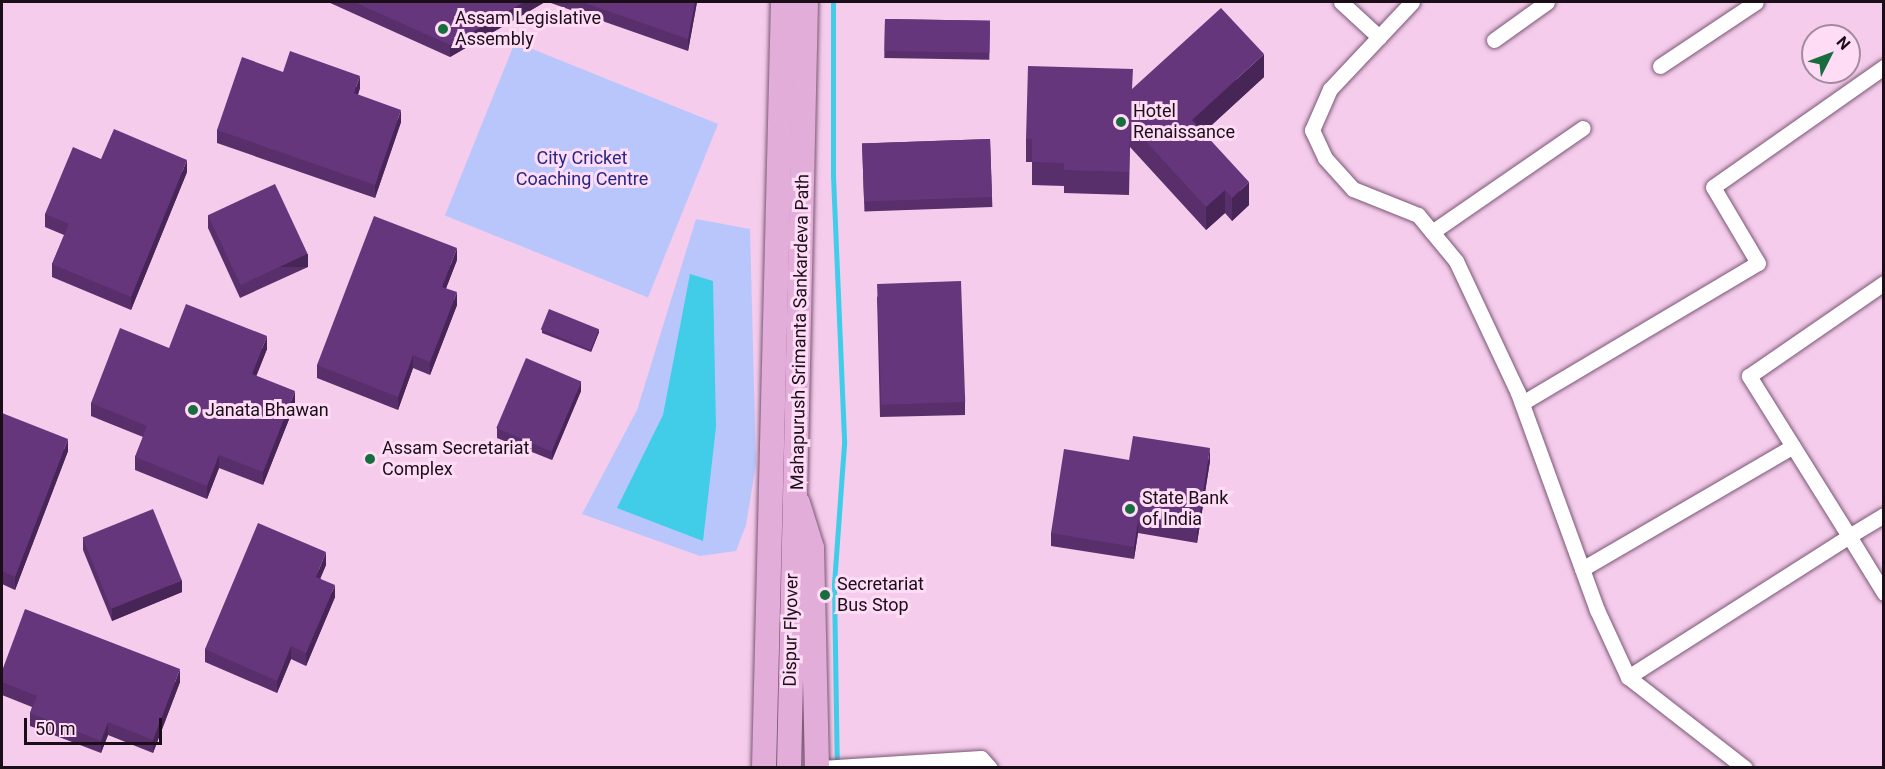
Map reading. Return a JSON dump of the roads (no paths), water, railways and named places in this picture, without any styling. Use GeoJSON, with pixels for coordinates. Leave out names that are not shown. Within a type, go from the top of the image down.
{"type":"FeatureCollection","features":[{"type":"Feature","properties":{"kind":"main road","name":"Mahapurush Srimanta Sankardeva Path"},"geometry":{"type":"LineString","coordinates":[[764,768],[783,2]]}},
{"type":"Feature","properties":{"kind":"main road","name":"Mahapurush Srimanta Sankardeva Path"},"geometry":{"type":"LineString","coordinates":[[806,2],[793,493],[806,519],[812,548],[819,768]]}},
{"type":"Feature","properties":{"kind":"main road","name":"Dispur Flyover"},"geometry":{"type":"LineString","coordinates":[[789,768],[793,493]]}},
{"type":"Feature","properties":{"kind":"street"},"geometry":{"type":"LineString","coordinates":[[1341,2],[1379,37]]}},
{"type":"Feature","properties":{"kind":"street"},"geometry":{"type":"LineString","coordinates":[[1413,2],[1330,89],[1312,130],[1325,158],[1353,189],[1418,215],[1456,261],[1522,403],[1582,569],[1628,677],[1745,768]]}},
{"type":"Feature","properties":{"kind":"street"},"geometry":{"type":"LineString","coordinates":[[1494,40],[1547,2]]}},
{"type":"Feature","properties":{"kind":"street"},"geometry":{"type":"LineString","coordinates":[[1660,66],[1756,2]]}},
{"type":"Feature","properties":{"kind":"street"},"geometry":{"type":"LineString","coordinates":[[1522,403],[1758,263],[1713,187],[1884,67]]}},
{"type":"Feature","properties":{"kind":"street"},"geometry":{"type":"LineString","coordinates":[[1432,232],[1583,128]]}},
{"type":"Feature","properties":{"kind":"street"},"geometry":{"type":"LineString","coordinates":[[1884,283],[1749,376],[1884,593]]}},
{"type":"Feature","properties":{"kind":"street"},"geometry":{"type":"LineString","coordinates":[[1582,569],[1793,446]]}},
{"type":"Feature","properties":{"kind":"street"},"geometry":{"type":"LineString","coordinates":[[1628,677],[1884,515]]}},
{"type":"Feature","properties":{"kind":"street"},"geometry":{"type":"LineString","coordinates":[[819,768],[981,758],[990,768]]}},
{"type":"Feature","properties":{"kind":"waterway"},"geometry":{"type":"LineString","coordinates":[[833,2],[833,176],[844,444],[834,585],[837,766]]}},
{"type":"Feature","properties":{"kind":"place","name":"Assam Legislative Assembly"},"geometry":{"type":"Point","coordinates":[443,29]}},
{"type":"Feature","properties":{"kind":"place","name":"Hotel Renaissance"},"geometry":{"type":"Point","coordinates":[1121,122]}},
{"type":"Feature","properties":{"kind":"place","name":"Janata Bhawan"},"geometry":{"type":"Point","coordinates":[193,410]}},
{"type":"Feature","properties":{"kind":"place","name":"Assam Secretariat Complex"},"geometry":{"type":"Point","coordinates":[370,459]}},
{"type":"Feature","properties":{"kind":"place","name":"State Bank of India"},"geometry":{"type":"Point","coordinates":[1130,509]}},
{"type":"Feature","properties":{"kind":"place","name":"Secretariat Bus Stop"},"geometry":{"type":"Point","coordinates":[825,595]}},
{"type":"Feature","properties":{"kind":"park label","name":"City Cricket Coaching Centre"},"geometry":{"type":"Point","coordinates":[582,169]}}]}
